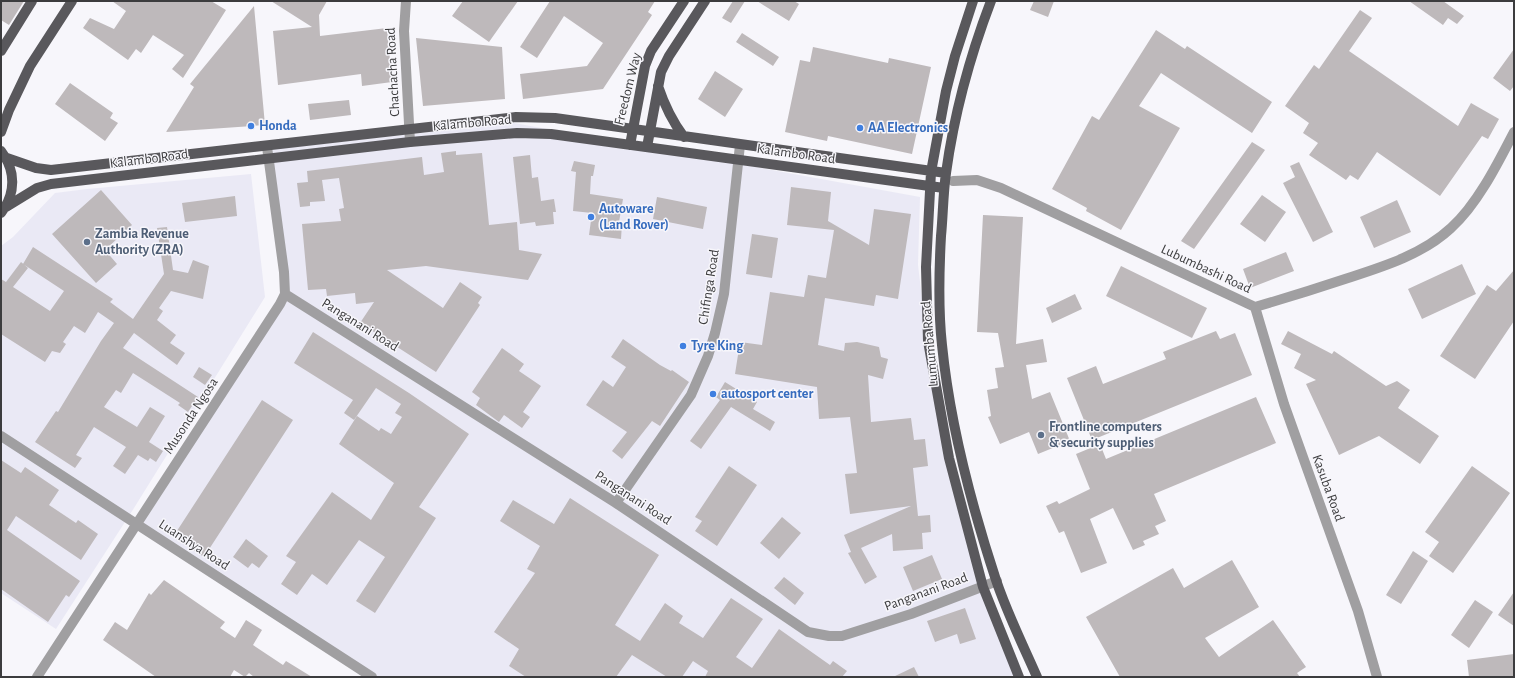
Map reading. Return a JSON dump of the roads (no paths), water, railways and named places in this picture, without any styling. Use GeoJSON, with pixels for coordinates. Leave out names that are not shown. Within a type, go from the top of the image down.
{"type":"FeatureCollection","features":[{"type":"Feature","properties":{"kind":"main road"},"geometry":{"type":"LineString","coordinates":[[1,51],[32,1]]}},
{"type":"Feature","properties":{"kind":"main road"},"geometry":{"type":"LineString","coordinates":[[1,132],[9,110],[30,66],[72,1]]}},
{"type":"Feature","properties":{"kind":"main road","name":"Freedom Way"},"geometry":{"type":"LineString","coordinates":[[630,145],[632,129],[646,66],[651,51],[684,1]]}},
{"type":"Feature","properties":{"kind":"main road","name":"Freedom Way"},"geometry":{"type":"LineString","coordinates":[[647,147],[661,72],[669,56],[705,1]]}},
{"type":"Feature","properties":{"kind":"main road","name":"Lumumba Road"},"geometry":{"type":"LineString","coordinates":[[973,1],[955,56],[946,91],[929,187],[926,267],[928,341],[949,458],[983,586],[1018,677]]}},
{"type":"Feature","properties":{"kind":"main road","name":"Lumumba Road"},"geometry":{"type":"LineString","coordinates":[[991,1],[974,48],[961,95],[949,177],[944,188],[939,270],[942,343],[946,380],[959,449],[997,581],[1037,677]]}},
{"type":"Feature","properties":{"kind":"main road"},"geometry":{"type":"LineString","coordinates":[[658,86],[667,109],[684,136]]}},
{"type":"Feature","properties":{"kind":"main road","name":"Kalambo Road"},"geometry":{"type":"LineString","coordinates":[[4,154],[36,168],[52,170],[516,118],[555,118],[931,172],[949,177]]}},
{"type":"Feature","properties":{"kind":"main road","name":"Kalambo Road"},"geometry":{"type":"LineString","coordinates":[[4,210],[38,188],[51,184],[410,142],[517,133],[551,134],[944,188]]}},
{"type":"Feature","properties":{"kind":"main road"},"geometry":{"type":"LineString","coordinates":[[4,154],[12,174],[12,191],[4,210]]}},
{"type":"Feature","properties":{"kind":"street","name":"Chachacha Road"},"geometry":{"type":"LineString","coordinates":[[406,1],[404,25],[410,142]]}},
{"type":"Feature","properties":{"kind":"street","name":"Lubumbashi Road"},"geometry":{"type":"LineString","coordinates":[[949,177],[977,180],[1001,188],[1255,307],[1390,264],[1436,240],[1452,228],[1468,209],[1486,182],[1514,132]]}},
{"type":"Feature","properties":{"kind":"street","name":"Chifinga Road"},"geometry":{"type":"LineString","coordinates":[[616,503],[691,395],[716,333],[724,294],[740,145]]}},
{"type":"Feature","properties":{"kind":"street"},"geometry":{"type":"LineString","coordinates":[[267,147],[284,272],[285,294]]}},
{"type":"Feature","properties":{"kind":"street","name":"Panganani Road"},"geometry":{"type":"LineString","coordinates":[[285,294],[616,503],[808,632],[820,635],[842,636],[997,581]]}},
{"type":"Feature","properties":{"kind":"street","name":"Musonda Ngosa"},"geometry":{"type":"LineString","coordinates":[[37,677],[137,525],[285,294]]}},
{"type":"Feature","properties":{"kind":"street","name":"Kasuba Road"},"geometry":{"type":"LineString","coordinates":[[1255,307],[1284,404],[1358,611],[1377,677]]}},
{"type":"Feature","properties":{"kind":"street","name":"Luanshya Road"},"geometry":{"type":"LineString","coordinates":[[1,436],[372,677]]}},
{"type":"Feature","properties":{"kind":"place","name":"Honda"},"geometry":{"type":"Point","coordinates":[251,126]}},
{"type":"Feature","properties":{"kind":"place","name":"AA Electronics"},"geometry":{"type":"Point","coordinates":[860,128]}},
{"type":"Feature","properties":{"kind":"place","name":"Autoware (Land Rover)"},"geometry":{"type":"Point","coordinates":[591,217]}},
{"type":"Feature","properties":{"kind":"place","name":"Zambia Revenue Authority (ZRA)"},"geometry":{"type":"Point","coordinates":[87,242]}},
{"type":"Feature","properties":{"kind":"place","name":"Tyre King"},"geometry":{"type":"Point","coordinates":[683,346]}},
{"type":"Feature","properties":{"kind":"place","name":"autosport center"},"geometry":{"type":"Point","coordinates":[713,394]}},
{"type":"Feature","properties":{"kind":"place","name":"Frontline computers & security supplies"},"geometry":{"type":"Point","coordinates":[1041,435]}}]}
